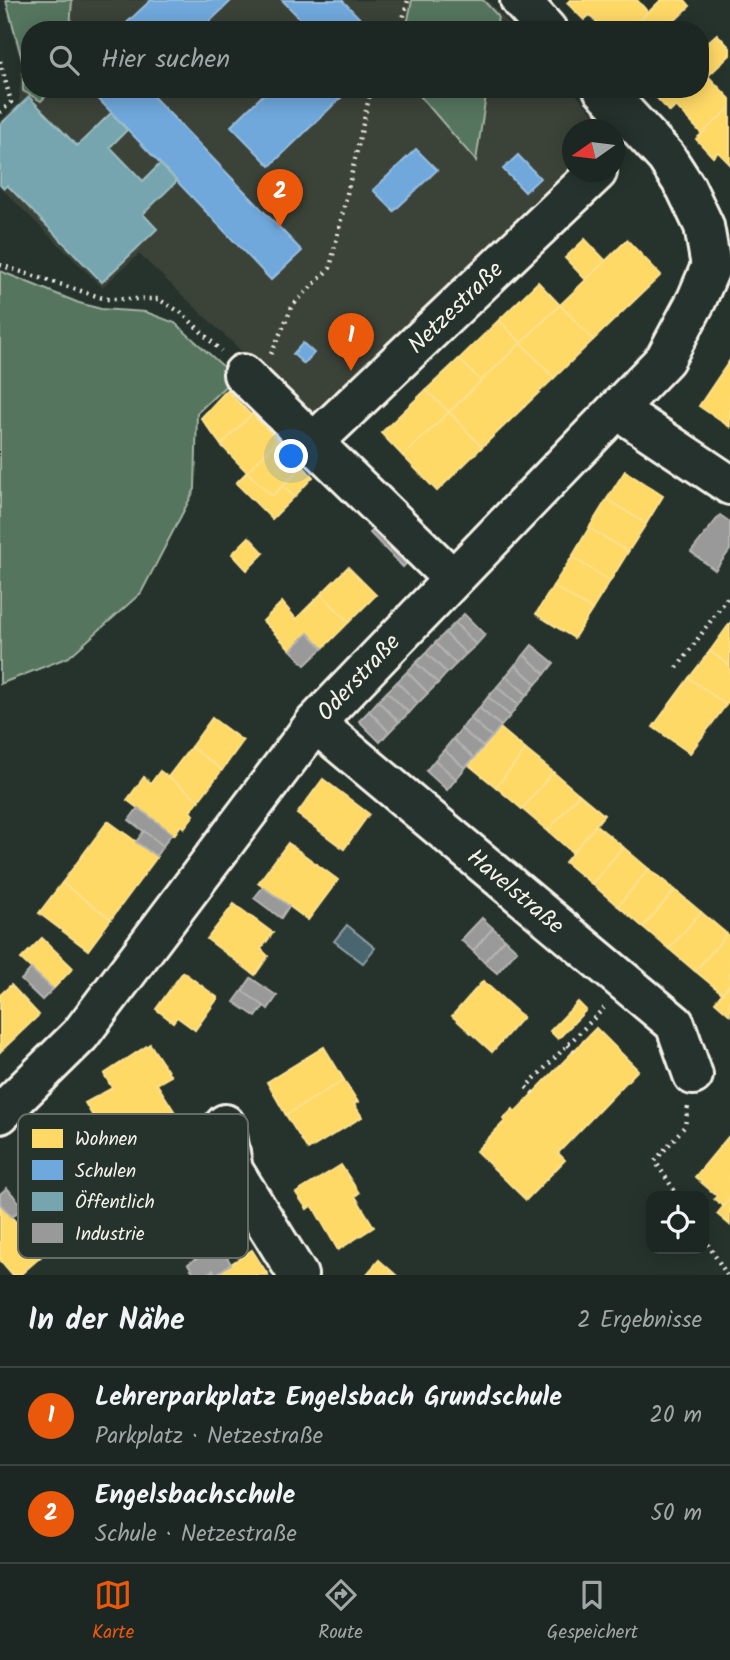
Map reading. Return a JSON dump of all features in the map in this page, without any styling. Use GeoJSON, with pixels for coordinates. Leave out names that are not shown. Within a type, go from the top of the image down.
{"type":"FeatureCollection","features":[{"type":"Feature","properties":{"kind":"street"},"geometry":{"type":"LineString","coordinates":[[520,0],[539,21]]}},
{"type":"Feature","properties":{"kind":"street"},"geometry":{"type":"LineString","coordinates":[[607,98],[627,142],[666,157],[686,187],[721,269]]}},
{"type":"Feature","properties":{"kind":"street","name":"Netzestraße"},"geometry":{"type":"LineString","coordinates":[[314,442],[587,182]]}},
{"type":"Feature","properties":{"kind":"street","name":"Oderstraße"},"geometry":{"type":"LineString","coordinates":[[0,1114],[80,1035],[315,723],[665,359],[698,299],[721,269]]}},
{"type":"Feature","properties":{"kind":"street"},"geometry":{"type":"LineString","coordinates":[[250,380],[452,578]]}},
{"type":"Feature","properties":{"kind":"street"},"geometry":{"type":"LineString","coordinates":[[618,410],[730,485]]}},
{"type":"Feature","properties":{"kind":"street","name":"Havelstraße"},"geometry":{"type":"LineString","coordinates":[[315,723],[676,1024],[693,1075]]}},
{"type":"Feature","properties":{"kind":"street"},"geometry":{"type":"LineString","coordinates":[[248,1194],[298,1275]]}},
{"type":"Feature","properties":{"kind":"path"},"geometry":{"type":"LineString","coordinates":[[402,21],[408,0]]}},
{"type":"Feature","properties":{"kind":"path"},"geometry":{"type":"LineString","coordinates":[[0,61],[11,102],[0,113]]}},
{"type":"Feature","properties":{"kind":"path"},"geometry":{"type":"LineString","coordinates":[[0,265],[106,299],[158,299],[182,313],[250,380],[293,305],[330,268],[369,98]]}},
{"type":"Feature","properties":{"kind":"path"},"geometry":{"type":"LineString","coordinates":[[677,668],[730,594]]}},
{"type":"Feature","properties":{"kind":"path"},"geometry":{"type":"LineString","coordinates":[[533,1093],[526,1087],[627,985]]}},
{"type":"Feature","properties":{"kind":"path"},"geometry":{"type":"LineString","coordinates":[[568,1045],[574,1051]]}},
{"type":"Feature","properties":{"kind":"path"},"geometry":{"type":"LineString","coordinates":[[674,1191],[655,1161],[685,1126],[693,1075]]}},
{"type":"Feature","properties":{"kind":"path"},"geometry":{"type":"LineString","coordinates":[[709,1246],[727,1275]]}},
{"type":"Feature","properties":{"kind":"shaded area"},"geometry":{"type":"Polygon","coordinates":[[[4,0],[487,0],[507,21],[21,21],[21,63],[4,0]]]}},
{"type":"Feature","properties":{"kind":"shaded area"},"geometry":{"type":"Polygon","coordinates":[[[21,63],[21,98],[579,98],[598,119],[562,119],[562,182],[329,413],[309,415],[139,254],[102,287],[0,187],[0,122],[19,103],[21,63]]]}},
{"type":"Feature","properties":{"kind":"green space"},"geometry":{"type":"Polygon","coordinates":[[[6,0],[72,0],[71,21],[21,21],[21,56],[6,0]]]}},
{"type":"Feature","properties":{"kind":"green space"},"geometry":{"type":"Polygon","coordinates":[[[412,0],[483,0],[498,16],[497,21],[408,21],[412,0]]]}},
{"type":"Feature","properties":{"kind":"green space"},"geometry":{"type":"Polygon","coordinates":[[[422,98],[486,98],[476,161],[422,98]]]}},
{"type":"Feature","properties":{"kind":"green space"},"geometry":{"type":"Polygon","coordinates":[[[0,271],[79,303],[101,309],[146,312],[175,323],[235,377],[197,413],[195,489],[141,593],[69,657],[0,684],[0,271]]]}},
{"type":"Feature","properties":{"kind":"water"},"geometry":{"type":"Polygon","coordinates":[[[347,925],[375,948],[363,963],[334,941],[347,925]]]}},
{"type":"Feature","properties":{"kind":"building: Wohnen"},"geometry":{"type":"Polygon","coordinates":[[[570,0],[637,0],[648,12],[639,21],[595,21],[590,15],[584,20],[567,3],[570,0]]]}},
{"type":"Feature","properties":{"kind":"building: Wohnen"},"geometry":{"type":"Polygon","coordinates":[[[661,0],[685,0],[690,6],[674,21],[639,21],[661,0]]]}},
{"type":"Feature","properties":{"kind":"building: Wohnen"},"geometry":{"type":"Polygon","coordinates":[[[717,34],[730,48],[730,55],[709,75],[709,41],[717,34]]]}},
{"type":"Feature","properties":{"kind":"building: Wohnen"},"geometry":{"type":"Polygon","coordinates":[[[709,77],[730,99],[730,108],[702,134],[676,106],[670,112],[657,98],[709,98],[709,77]]]}},
{"type":"Feature","properties":{"kind":"building: Wohnen"},"geometry":{"type":"Polygon","coordinates":[[[730,108],[730,164],[718,152],[713,157],[696,139],[730,108]]]}},
{"type":"Feature","properties":{"kind":"building: Wohnen"},"geometry":{"type":"Polygon","coordinates":[[[585,239],[606,261],[586,280],[565,258],[585,239]]]}},
{"type":"Feature","properties":{"kind":"building: Wohnen"},"geometry":{"type":"Polygon","coordinates":[[[627,240],[661,275],[593,340],[560,305],[627,240]]]}},
{"type":"Feature","properties":{"kind":"building: Wohnen"},"geometry":{"type":"Polygon","coordinates":[[[538,282],[560,305],[521,343],[499,320],[538,282]]]}},
{"type":"Feature","properties":{"kind":"building: Wohnen"},"geometry":{"type":"Polygon","coordinates":[[[560,305],[593,340],[554,378],[521,343],[560,305]]]}},
{"type":"Feature","properties":{"kind":"building: Wohnen"},"geometry":{"type":"Polygon","coordinates":[[[499,320],[521,343],[481,381],[459,359],[499,320]]]}},
{"type":"Feature","properties":{"kind":"building: Wohnen"},"geometry":{"type":"Polygon","coordinates":[[[521,343],[554,378],[482,447],[449,412],[521,343]]]}},
{"type":"Feature","properties":{"kind":"building: Wohnen"},"geometry":{"type":"Polygon","coordinates":[[[459,359],[481,381],[449,412],[426,390],[459,359]]]}},
{"type":"Feature","properties":{"kind":"building: Wohnen"},"geometry":{"type":"Polygon","coordinates":[[[730,360],[730,427],[699,406],[730,360]]]}},
{"type":"Feature","properties":{"kind":"building: Wohnen"},"geometry":{"type":"Polygon","coordinates":[[[227,390],[251,415],[221,445],[201,418],[227,390]]]}},
{"type":"Feature","properties":{"kind":"building: Wohnen"},"geometry":{"type":"Polygon","coordinates":[[[426,390],[449,412],[403,456],[381,433],[426,390]]]}},
{"type":"Feature","properties":{"kind":"building: Wohnen"},"geometry":{"type":"Polygon","coordinates":[[[449,412],[482,447],[437,491],[403,456],[449,412]]]}},
{"type":"Feature","properties":{"kind":"building: Wohnen"},"geometry":{"type":"Polygon","coordinates":[[[252,414],[278,440],[247,472],[221,445],[252,414]]]}},
{"type":"Feature","properties":{"kind":"building: Wohnen"},"geometry":{"type":"Polygon","coordinates":[[[278,440],[303,465],[272,496],[247,472],[278,440]]]}},
{"type":"Feature","properties":{"kind":"building: Wohnen"},"geometry":{"type":"Polygon","coordinates":[[[303,466],[313,477],[294,497],[283,486],[303,466]]]}},
{"type":"Feature","properties":{"kind":"building: Wohnen"},"geometry":{"type":"Polygon","coordinates":[[[625,471],[663,496],[646,524],[607,499],[625,471]]]}},
{"type":"Feature","properties":{"kind":"building: Wohnen"},"geometry":{"type":"Polygon","coordinates":[[[247,472],[272,496],[283,486],[294,497],[272,519],[236,483],[247,472]]]}},
{"type":"Feature","properties":{"kind":"building: Wohnen"},"geometry":{"type":"Polygon","coordinates":[[[607,499],[646,524],[628,552],[589,528],[607,499]]]}},
{"type":"Feature","properties":{"kind":"building: Wohnen"},"geometry":{"type":"Polygon","coordinates":[[[589,528],[628,552],[610,581],[572,557],[589,528]]]}},
{"type":"Feature","properties":{"kind":"building: Wohnen"},"geometry":{"type":"Polygon","coordinates":[[[249,537],[264,553],[247,570],[232,554],[249,537]]]}},
{"type":"Feature","properties":{"kind":"building: Wohnen"},"geometry":{"type":"Polygon","coordinates":[[[572,557],[610,581],[592,610],[553,586],[572,557]]]}},
{"type":"Feature","properties":{"kind":"building: Wohnen"},"geometry":{"type":"Polygon","coordinates":[[[348,567],[376,595],[349,622],[321,594],[348,567]]]}},
{"type":"Feature","properties":{"kind":"building: Wohnen"},"geometry":{"type":"Polygon","coordinates":[[[553,586],[592,610],[574,638],[536,614],[553,586]]]}},
{"type":"Feature","properties":{"kind":"building: Wohnen"},"geometry":{"type":"Polygon","coordinates":[[[321,594],[349,622],[323,648],[308,633],[291,650],[263,621],[282,602],[296,619],[321,594]]]}},
{"type":"Feature","properties":{"kind":"building: Wohnen"},"geometry":{"type":"Polygon","coordinates":[[[730,623],[730,666],[710,651],[730,623]]]}},
{"type":"Feature","properties":{"kind":"building: Wohnen"},"geometry":{"type":"Polygon","coordinates":[[[710,651],[730,666],[730,699],[726,705],[689,678],[710,651]]]}},
{"type":"Feature","properties":{"kind":"building: Wohnen"},"geometry":{"type":"Polygon","coordinates":[[[689,678],[726,705],[690,753],[653,727],[689,678]]]}},
{"type":"Feature","properties":{"kind":"building: Wohnen"},"geometry":{"type":"Polygon","coordinates":[[[212,718],[243,741],[222,770],[191,747],[212,718]]]}},
{"type":"Feature","properties":{"kind":"building: Wohnen"},"geometry":{"type":"Polygon","coordinates":[[[500,728],[526,750],[496,787],[469,765],[500,728]]]}},
{"type":"Feature","properties":{"kind":"building: Wohnen"},"geometry":{"type":"Polygon","coordinates":[[[191,747],[222,770],[199,800],[168,777],[191,747]]]}},
{"type":"Feature","properties":{"kind":"building: Wohnen"},"geometry":{"type":"Polygon","coordinates":[[[526,750],[553,772],[522,809],[496,787],[526,750]]]}},
{"type":"Feature","properties":{"kind":"building: Wohnen"},"geometry":{"type":"Polygon","coordinates":[[[160,771],[199,800],[190,812],[194,815],[184,828],[181,825],[174,835],[127,800],[144,777],[151,783],[160,771]]]}},
{"type":"Feature","properties":{"kind":"building: Wohnen"},"geometry":{"type":"Polygon","coordinates":[[[553,772],[579,794],[548,831],[522,809],[553,772]]]}},
{"type":"Feature","properties":{"kind":"building: Wohnen"},"geometry":{"type":"Polygon","coordinates":[[[323,779],[369,814],[344,849],[297,814],[323,779]]]}},
{"type":"Feature","properties":{"kind":"building: Wohnen"},"geometry":{"type":"Polygon","coordinates":[[[579,794],[604,815],[573,853],[548,831],[579,794]]]}},
{"type":"Feature","properties":{"kind":"building: Wohnen"},"geometry":{"type":"Polygon","coordinates":[[[108,821],[157,857],[111,919],[62,883],[108,821]]]}},
{"type":"Feature","properties":{"kind":"building: Wohnen"},"geometry":{"type":"Polygon","coordinates":[[[596,825],[623,847],[592,884],[565,862],[596,825]]]}},
{"type":"Feature","properties":{"kind":"building: Wohnen"},"geometry":{"type":"Polygon","coordinates":[[[288,843],[338,880],[308,920],[258,883],[288,843]]]}},
{"type":"Feature","properties":{"kind":"building: Wohnen"},"geometry":{"type":"Polygon","coordinates":[[[623,847],[649,869],[618,906],[592,884],[623,847]]]}},
{"type":"Feature","properties":{"kind":"building: Wohnen"},"geometry":{"type":"Polygon","coordinates":[[[649,869],[675,890],[643,927],[618,906],[649,869]]]}},
{"type":"Feature","properties":{"kind":"building: Wohnen"},"geometry":{"type":"Polygon","coordinates":[[[62,883],[111,919],[88,950],[39,913],[62,883]]]}},
{"type":"Feature","properties":{"kind":"building: Wohnen"},"geometry":{"type":"Polygon","coordinates":[[[675,890],[701,912],[669,949],[643,927],[675,890]]]}},
{"type":"Feature","properties":{"kind":"building: Wohnen"},"geometry":{"type":"Polygon","coordinates":[[[234,904],[273,933],[261,949],[268,956],[255,975],[207,939],[234,904]]]}},
{"type":"Feature","properties":{"kind":"building: Wohnen"},"geometry":{"type":"Polygon","coordinates":[[[701,912],[727,934],[695,971],[669,949],[701,912]]]}},
{"type":"Feature","properties":{"kind":"building: Wohnen"},"geometry":{"type":"Polygon","coordinates":[[[727,934],[730,936],[730,984],[722,993],[695,971],[727,934]]]}},
{"type":"Feature","properties":{"kind":"building: Wohnen"},"geometry":{"type":"Polygon","coordinates":[[[42,938],[73,968],[53,989],[21,959],[42,938]]]}},
{"type":"Feature","properties":{"kind":"building: Wohnen"},"geometry":{"type":"Polygon","coordinates":[[[183,972],[218,998],[195,1030],[177,1017],[173,1022],[156,1009],[183,972]]]}},
{"type":"Feature","properties":{"kind":"building: Wohnen"},"geometry":{"type":"Polygon","coordinates":[[[483,981],[523,1017],[492,1052],[452,1016],[483,981]]]}},
{"type":"Feature","properties":{"kind":"building: Wohnen"},"geometry":{"type":"Polygon","coordinates":[[[730,984],[730,1015],[715,1002],[730,984]]]}},
{"type":"Feature","properties":{"kind":"building: Wohnen"},"geometry":{"type":"Polygon","coordinates":[[[11,985],[39,1015],[0,1052],[0,995],[11,985]]]}},
{"type":"Feature","properties":{"kind":"building: Wohnen"},"geometry":{"type":"Polygon","coordinates":[[[578,1002],[586,1010],[558,1039],[550,1031],[578,1002]]]}},
{"type":"Feature","properties":{"kind":"building: Wohnen"},"geometry":{"type":"Polygon","coordinates":[[[596,1028],[638,1070],[558,1153],[565,1160],[526,1200],[476,1151],[505,1121],[503,1119],[513,1109],[515,1112],[596,1028]]]}},
{"type":"Feature","properties":{"kind":"building: Wohnen"},"geometry":{"type":"Polygon","coordinates":[[[150,1044],[171,1076],[157,1084],[176,1114],[92,1114],[85,1103],[112,1088],[104,1074],[150,1044]]]}},
{"type":"Feature","properties":{"kind":"building: Wohnen"},"geometry":{"type":"Polygon","coordinates":[[[324,1047],[344,1080],[286,1115],[267,1082],[324,1047]]]}},
{"type":"Feature","properties":{"kind":"building: Wohnen"},"geometry":{"type":"Polygon","coordinates":[[[344,1080],[358,1102],[354,1104],[362,1117],[308,1150],[286,1115],[344,1080]]]}},
{"type":"Feature","properties":{"kind":"building: Wohnen"},"geometry":{"type":"Polygon","coordinates":[[[728,1137],[730,1198],[723,1206],[714,1199],[717,1196],[695,1177],[728,1137]]]}},
{"type":"Feature","properties":{"kind":"building: Wohnen"},"geometry":{"type":"Polygon","coordinates":[[[341,1165],[359,1193],[355,1196],[374,1227],[338,1250],[312,1205],[307,1209],[296,1193],[341,1165]]]}},
{"type":"Feature","properties":{"kind":"building: Wohnen"},"geometry":{"type":"Polygon","coordinates":[[[730,1198],[730,1225],[717,1214],[730,1198]]]}},
{"type":"Feature","properties":{"kind":"building: Wohnen"},"geometry":{"type":"Polygon","coordinates":[[[0,1204],[18,1224],[18,1258],[39,1258],[20,1275],[13,1275],[0,1260],[0,1204]]]}},
{"type":"Feature","properties":{"kind":"building: Wohnen"},"geometry":{"type":"Polygon","coordinates":[[[252,1250],[268,1275],[204,1275],[213,1270],[216,1274],[240,1258],[248,1258],[248,1253],[252,1250]]]}},
{"type":"Feature","properties":{"kind":"building: Wohnen"},"geometry":{"type":"Polygon","coordinates":[[[379,1260],[396,1275],[366,1275],[379,1260]]]}},
{"type":"Feature","properties":{"kind":"building: Schulen"},"geometry":{"type":"Polygon","coordinates":[[[151,0],[232,0],[210,21],[129,21],[151,0]]]}},
{"type":"Feature","properties":{"kind":"building: Schulen"},"geometry":{"type":"Polygon","coordinates":[[[282,0],[342,0],[362,21],[302,21],[282,0]]]}},
{"type":"Feature","properties":{"kind":"building: Schulen"},"geometry":{"type":"Polygon","coordinates":[[[98,98],[155,98],[302,251],[271,280],[98,98]]]}},
{"type":"Feature","properties":{"kind":"building: Schulen"},"geometry":{"type":"Polygon","coordinates":[[[260,98],[341,98],[270,166],[231,126],[260,98]]]}},
{"type":"Feature","properties":{"kind":"building: Schulen"},"geometry":{"type":"Polygon","coordinates":[[[416,149],[437,170],[394,211],[373,190],[416,149]]]}},
{"type":"Feature","properties":{"kind":"building: Schulen"},"geometry":{"type":"Polygon","coordinates":[[[518,155],[540,178],[525,192],[503,169],[518,155]]]}},
{"type":"Feature","properties":{"kind":"building: Schulen"},"geometry":{"type":"Polygon","coordinates":[[[303,343],[314,353],[304,364],[293,354],[303,343]]]}},
{"type":"Feature","properties":{"kind":"building: Öffentlich"},"geometry":{"type":"Polygon","coordinates":[[[30,98],[77,146],[111,113],[127,130],[110,147],[143,181],[160,164],[177,181],[143,214],[157,229],[102,282],[7,185],[4,189],[0,185],[0,125],[30,98]]]}},
{"type":"Feature","properties":{"kind":"building: Industrie"},"geometry":{"type":"Polygon","coordinates":[[[720,515],[730,522],[730,550],[715,570],[691,552],[720,515]]]}},
{"type":"Feature","properties":{"kind":"building: Industrie"},"geometry":{"type":"Polygon","coordinates":[[[381,523],[414,555],[403,567],[370,533],[381,523]]]}},
{"type":"Feature","properties":{"kind":"building: Industrie"},"geometry":{"type":"Polygon","coordinates":[[[464,614],[485,635],[476,645],[455,623],[464,614]]]}},
{"type":"Feature","properties":{"kind":"building: Industrie"},"geometry":{"type":"Polygon","coordinates":[[[455,623],[476,645],[466,654],[445,633],[455,623]]]}},
{"type":"Feature","properties":{"kind":"building: Industrie"},"geometry":{"type":"Polygon","coordinates":[[[308,633],[323,648],[305,665],[291,650],[308,633]]]}},
{"type":"Feature","properties":{"kind":"building: Industrie"},"geometry":{"type":"Polygon","coordinates":[[[445,633],[466,654],[456,664],[435,643],[445,633]]]}},
{"type":"Feature","properties":{"kind":"building: Industrie"},"geometry":{"type":"Polygon","coordinates":[[[435,643],[456,664],[447,673],[426,653],[435,643]]]}},
{"type":"Feature","properties":{"kind":"building: Industrie"},"geometry":{"type":"Polygon","coordinates":[[[532,645],[554,663],[545,674],[524,655],[532,645]]]}},
{"type":"Feature","properties":{"kind":"building: Industrie"},"geometry":{"type":"Polygon","coordinates":[[[426,653],[447,673],[438,683],[416,663],[426,653]]]}},
{"type":"Feature","properties":{"kind":"building: Industrie"},"geometry":{"type":"Polygon","coordinates":[[[524,655],[545,674],[536,684],[515,665],[524,655]]]}},
{"type":"Feature","properties":{"kind":"building: Industrie"},"geometry":{"type":"Polygon","coordinates":[[[416,663],[438,683],[428,693],[407,672],[416,663]]]}},
{"type":"Feature","properties":{"kind":"building: Industrie"},"geometry":{"type":"Polygon","coordinates":[[[515,665],[536,684],[527,695],[506,676],[515,665]]]}},
{"type":"Feature","properties":{"kind":"building: Industrie"},"geometry":{"type":"Polygon","coordinates":[[[407,672],[428,693],[418,703],[397,682],[407,672]]]}},
{"type":"Feature","properties":{"kind":"building: Industrie"},"geometry":{"type":"Polygon","coordinates":[[[506,676],[527,695],[518,705],[497,687],[506,676]]]}},
{"type":"Feature","properties":{"kind":"building: Industrie"},"geometry":{"type":"Polygon","coordinates":[[[397,682],[418,703],[409,713],[387,692],[397,682]]]}},
{"type":"Feature","properties":{"kind":"building: Industrie"},"geometry":{"type":"Polygon","coordinates":[[[497,687],[518,705],[510,716],[488,697],[497,687]]]}},
{"type":"Feature","properties":{"kind":"building: Industrie"},"geometry":{"type":"Polygon","coordinates":[[[387,692],[409,713],[399,722],[378,701],[387,692]]]}},
{"type":"Feature","properties":{"kind":"building: Industrie"},"geometry":{"type":"Polygon","coordinates":[[[488,697],[510,716],[501,726],[479,708],[488,697]]]}},
{"type":"Feature","properties":{"kind":"building: Industrie"},"geometry":{"type":"Polygon","coordinates":[[[378,701],[399,722],[389,732],[369,711],[378,701]]]}},
{"type":"Feature","properties":{"kind":"building: Industrie"},"geometry":{"type":"Polygon","coordinates":[[[479,708],[501,726],[492,737],[470,718],[479,708]]]}},
{"type":"Feature","properties":{"kind":"building: Industrie"},"geometry":{"type":"Polygon","coordinates":[[[369,711],[389,732],[380,742],[359,721],[369,711]]]}},
{"type":"Feature","properties":{"kind":"building: Industrie"},"geometry":{"type":"Polygon","coordinates":[[[470,718],[492,737],[483,747],[461,729],[470,718]]]}},
{"type":"Feature","properties":{"kind":"building: Industrie"},"geometry":{"type":"Polygon","coordinates":[[[461,729],[483,747],[474,758],[453,739],[461,729]]]}},
{"type":"Feature","properties":{"kind":"building: Industrie"},"geometry":{"type":"Polygon","coordinates":[[[453,739],[474,758],[465,768],[444,750],[453,739]]]}},
{"type":"Feature","properties":{"kind":"building: Industrie"},"geometry":{"type":"Polygon","coordinates":[[[444,750],[465,768],[456,779],[435,760],[444,750]]]}},
{"type":"Feature","properties":{"kind":"building: Industrie"},"geometry":{"type":"Polygon","coordinates":[[[435,760],[456,779],[447,790],[426,771],[435,760]]]}},
{"type":"Feature","properties":{"kind":"building: Industrie"},"geometry":{"type":"Polygon","coordinates":[[[138,808],[172,833],[163,846],[129,820],[138,808]]]}},
{"type":"Feature","properties":{"kind":"building: Industrie"},"geometry":{"type":"Polygon","coordinates":[[[144,831],[163,846],[156,856],[136,842],[144,831]]]}},
{"type":"Feature","properties":{"kind":"building: Industrie"},"geometry":{"type":"Polygon","coordinates":[[[263,887],[289,906],[281,918],[254,898],[263,887]]]}},
{"type":"Feature","properties":{"kind":"building: Industrie"},"geometry":{"type":"Polygon","coordinates":[[[482,918],[493,928],[473,951],[461,940],[482,918]]]}},
{"type":"Feature","properties":{"kind":"building: Industrie"},"geometry":{"type":"Polygon","coordinates":[[[493,928],[505,939],[484,962],[473,951],[493,928]]]}},
{"type":"Feature","properties":{"kind":"building: Industrie"},"geometry":{"type":"Polygon","coordinates":[[[505,939],[517,950],[497,973],[484,962],[505,939]]]}},
{"type":"Feature","properties":{"kind":"building: Industrie"},"geometry":{"type":"Polygon","coordinates":[[[31,969],[53,989],[42,1000],[21,980],[31,969]]]}},
{"type":"Feature","properties":{"kind":"building: Industrie"},"geometry":{"type":"Polygon","coordinates":[[[251,978],[277,996],[268,1009],[242,991],[251,978]]]}},
{"type":"Feature","properties":{"kind":"building: Industrie"},"geometry":{"type":"Polygon","coordinates":[[[242,991],[264,1006],[256,1017],[234,1002],[242,991]]]}},
{"type":"Feature","properties":{"kind":"building: Industrie"},"geometry":{"type":"Polygon","coordinates":[[[7,1188],[18,1201],[18,1212],[12,1217],[0,1204],[0,1194],[7,1188]]]}},
{"type":"Feature","properties":{"kind":"building: Industrie"},"geometry":{"type":"Polygon","coordinates":[[[197,1258],[227,1258],[231,1264],[216,1274],[213,1270],[204,1275],[195,1275],[188,1264],[197,1258]]]}},
{"type":"Feature","properties":{"kind":"place","name":"Engelsbachschule"},"geometry":{"type":"Point","coordinates":[280,227]}},
{"type":"Feature","properties":{"kind":"place","name":"Lehrerparkplatz Engelsbach Grundschule"},"geometry":{"type":"Point","coordinates":[351,371]}}]}
